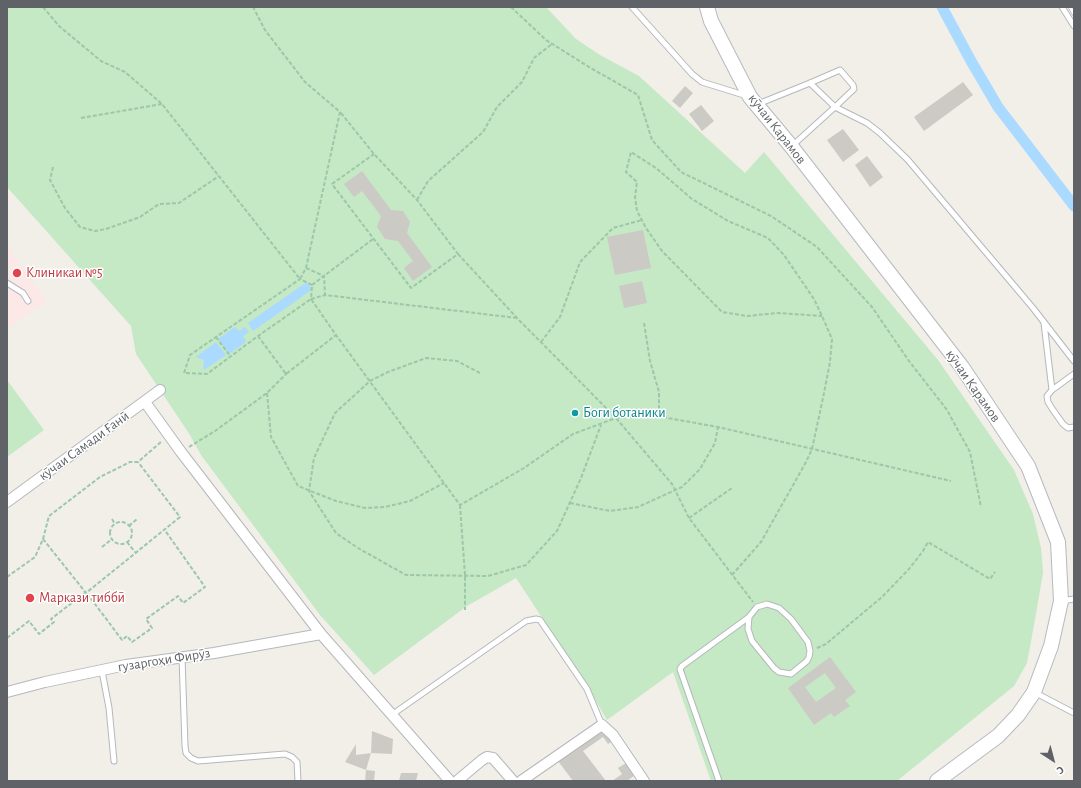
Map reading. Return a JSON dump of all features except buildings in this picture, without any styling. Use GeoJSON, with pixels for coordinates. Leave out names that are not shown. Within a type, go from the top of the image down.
{"type":"FeatureCollection","features":[{"type":"Feature","properties":{"kind":"main road","name":"кӯчаи Карамов"},"geometry":{"type":"LineString","coordinates":[[707,7],[711,21],[753,101],[791,146],[962,367],[1028,466],[1058,542],[1067,600],[1052,646],[1034,692],[1018,715],[998,736],[937,781]]}},
{"type":"Feature","properties":{"kind":"street","name":"кӯчаи Самади Ғанӣ"},"geometry":{"type":"LineString","coordinates":[[7,502],[160,390]]}},
{"type":"Feature","properties":{"kind":"street"},"geometry":{"type":"LineString","coordinates":[[145,402],[181,452],[321,634],[393,714],[450,781]]}},
{"type":"Feature","properties":{"kind":"street","name":"гузаргоҳи Фирӯз"},"geometry":{"type":"LineString","coordinates":[[7,692],[45,682],[126,665],[321,634]]}},
{"type":"Feature","properties":{"kind":"street"},"geometry":{"type":"LineString","coordinates":[[521,781],[602,725],[614,736],[641,780]]}},
{"type":"Feature","properties":{"kind":"street"},"geometry":{"type":"LineString","coordinates":[[457,781],[487,757],[492,758],[513,781]]}},
{"type":"Feature","properties":{"kind":"lane"},"geometry":{"type":"LineString","coordinates":[[632,7],[682,63],[702,82],[753,101],[810,83],[840,70],[854,88],[791,146]]}},
{"type":"Feature","properties":{"kind":"lane"},"geometry":{"type":"LineString","coordinates":[[1062,7],[1074,26]]}},
{"type":"Feature","properties":{"kind":"lane"},"geometry":{"type":"LineString","coordinates":[[810,83],[835,107],[867,123],[880,133],[908,160],[1044,322],[1074,361]]}},
{"type":"Feature","properties":{"kind":"lane"},"geometry":{"type":"LineString","coordinates":[[7,283],[24,293],[28,301]]}},
{"type":"Feature","properties":{"kind":"lane"},"geometry":{"type":"LineString","coordinates":[[1044,322],[1052,390]]}},
{"type":"Feature","properties":{"kind":"lane"},"geometry":{"type":"LineString","coordinates":[[1074,374],[1052,390],[1047,396],[1053,410],[1063,424],[1068,428],[1074,427]]}},
{"type":"Feature","properties":{"kind":"lane"},"geometry":{"type":"LineString","coordinates":[[719,781],[680,669],[749,617],[757,607],[767,604],[773,605],[784,612],[791,619],[808,642],[810,651],[807,661],[791,674],[779,672],[752,641],[748,630],[749,617]]}},
{"type":"Feature","properties":{"kind":"lane"},"geometry":{"type":"LineString","coordinates":[[393,714],[526,621],[536,619],[540,620],[588,689],[602,725]]}},
{"type":"Feature","properties":{"kind":"lane"},"geometry":{"type":"LineString","coordinates":[[182,657],[186,753],[191,758],[198,761],[285,754],[292,757],[297,762],[298,781]]}},
{"type":"Feature","properties":{"kind":"lane"},"geometry":{"type":"LineString","coordinates":[[102,671],[109,708],[114,761]]}},
{"type":"Feature","properties":{"kind":"lane"},"geometry":{"type":"LineString","coordinates":[[1034,692],[1074,713]]}},
{"type":"Feature","properties":{"kind":"path"},"geometry":{"type":"LineString","coordinates":[[43,7],[58,26],[101,61],[125,72],[162,104],[300,279],[312,284]]}},
{"type":"Feature","properties":{"kind":"path"},"geometry":{"type":"LineString","coordinates":[[253,7],[265,30],[305,82],[340,112],[374,154],[417,200],[458,254],[516,318],[616,418],[672,484],[689,518],[757,607]]}},
{"type":"Feature","properties":{"kind":"path"},"geometry":{"type":"LineString","coordinates":[[511,7],[546,40],[638,95],[652,140],[680,172],[771,216],[817,247],[872,307],[909,361],[947,410],[970,452],[981,507]]}},
{"type":"Feature","properties":{"kind":"path"},"geometry":{"type":"LineString","coordinates":[[417,200],[428,181],[483,132],[497,107],[522,82],[534,58],[552,44]]}},
{"type":"Feature","properties":{"kind":"path"},"geometry":{"type":"LineString","coordinates":[[82,118],[162,104]]}},
{"type":"Feature","properties":{"kind":"path"},"geometry":{"type":"LineString","coordinates":[[340,112],[306,268],[300,279],[190,355],[184,373],[207,374],[311,299],[325,294],[516,318]]}},
{"type":"Feature","properties":{"kind":"path"},"geometry":{"type":"LineString","coordinates":[[732,575],[761,542],[812,449],[830,362],[832,339],[822,316],[814,299],[784,255],[768,238],[728,221],[692,199],[656,168],[631,152],[626,172],[637,182],[635,197],[637,211],[642,220],[662,251],[722,312],[747,316],[778,313],[822,316]]}},
{"type":"Feature","properties":{"kind":"path"},"geometry":{"type":"LineString","coordinates":[[374,154],[332,184],[411,288],[458,254]]}},
{"type":"Feature","properties":{"kind":"path"},"geometry":{"type":"LineString","coordinates":[[53,167],[50,180],[64,208],[80,227],[95,231],[106,230],[140,217],[159,204],[179,203],[219,176]]}},
{"type":"Feature","properties":{"kind":"path"},"geometry":{"type":"LineString","coordinates":[[540,342],[560,317],[580,262],[613,228],[642,220]]}},
{"type":"Feature","properties":{"kind":"path"},"geometry":{"type":"LineString","coordinates":[[312,284],[373,239]]}},
{"type":"Feature","properties":{"kind":"path"},"geometry":{"type":"LineString","coordinates":[[306,268],[324,276]]}},
{"type":"Feature","properties":{"kind":"path"},"geometry":{"type":"LineString","coordinates":[[324,276],[325,294]]}},
{"type":"Feature","properties":{"kind":"path"},"geometry":{"type":"LineString","coordinates":[[312,284],[311,299],[460,505],[465,575],[465,610]]}},
{"type":"Feature","properties":{"kind":"path"},"geometry":{"type":"LineString","coordinates":[[644,323],[650,361],[659,392],[659,417]]}},
{"type":"Feature","properties":{"kind":"path"},"geometry":{"type":"LineString","coordinates":[[181,452],[215,432],[267,393],[290,371],[336,334]]}},
{"type":"Feature","properties":{"kind":"path"},"geometry":{"type":"LineString","coordinates":[[258,336],[286,374],[290,371]]}},
{"type":"Feature","properties":{"kind":"path"},"geometry":{"type":"LineString","coordinates":[[216,337],[230,356]]}},
{"type":"Feature","properties":{"kind":"path"},"geometry":{"type":"LineString","coordinates":[[480,373],[457,361],[426,358],[388,372],[370,381],[335,413],[314,458],[309,491],[336,534],[406,575],[488,576],[526,565],[557,531],[581,478],[601,424]]}},
{"type":"Feature","properties":{"kind":"path"},"geometry":{"type":"LineString","coordinates":[[267,393],[271,437],[298,486],[336,501],[365,508],[385,507],[410,501],[444,484]]}},
{"type":"Feature","properties":{"kind":"path"},"geometry":{"type":"LineString","coordinates":[[460,505],[524,468],[573,434],[616,418],[651,415],[718,426],[951,481]]}},
{"type":"Feature","properties":{"kind":"path"},"geometry":{"type":"LineString","coordinates":[[570,503],[610,511],[638,508],[682,487],[700,469],[714,442],[718,426]]}},
{"type":"Feature","properties":{"kind":"path"},"geometry":{"type":"LineString","coordinates":[[7,577],[35,557],[43,539],[50,516],[100,477],[130,462],[138,462],[169,435]]}},
{"type":"Feature","properties":{"kind":"path"},"geometry":{"type":"LineString","coordinates":[[7,638],[28,621],[39,634],[54,622],[51,619],[86,593],[180,516],[138,462]]}},
{"type":"Feature","properties":{"kind":"path"},"geometry":{"type":"LineString","coordinates":[[689,518],[732,488]]}},
{"type":"Feature","properties":{"kind":"path"},"geometry":{"type":"LineString","coordinates":[[112,519],[115,524]]}},
{"type":"Feature","properties":{"kind":"path"},"geometry":{"type":"LineString","coordinates":[[129,526],[137,519]]}},
{"type":"Feature","properties":{"kind":"path"},"geometry":{"type":"LineString","coordinates":[[120,522],[129,526],[132,535],[131,539],[122,544],[116,543],[110,534],[111,528],[115,524],[120,522]]}},
{"type":"Feature","properties":{"kind":"path"},"geometry":{"type":"LineString","coordinates":[[43,539],[122,640],[127,636],[132,642],[152,628],[146,619],[178,596],[182,603],[205,587],[164,529]]}},
{"type":"Feature","properties":{"kind":"path"},"geometry":{"type":"LineString","coordinates":[[102,547],[112,539]]}},
{"type":"Feature","properties":{"kind":"path"},"geometry":{"type":"LineString","coordinates":[[127,542],[135,553]]}},
{"type":"Feature","properties":{"kind":"path"},"geometry":{"type":"LineString","coordinates":[[810,651],[826,644],[882,597],[909,569],[928,542],[990,579],[995,572]]}},
{"type":"Feature","properties":{"kind":"shaded area","name":"Клиникаи №5"},"geometry":{"type":"Polygon","coordinates":[[[7,246],[47,301],[7,329],[7,246]]]}},
{"type":"Feature","properties":{"kind":"green space","name":"Боги ботаники"},"geometry":{"type":"Polygon","coordinates":[[[7,7],[546,7],[576,39],[600,55],[639,76],[745,173],[764,152],[938,360],[1014,470],[1033,514],[1041,548],[1043,572],[1027,663],[1014,686],[897,781],[711,781],[673,672],[607,720],[590,691],[516,578],[467,606],[374,675],[320,615],[201,455],[190,435],[136,354],[131,326],[7,187],[7,7]]]}},
{"type":"Feature","properties":{"kind":"green space"},"geometry":{"type":"Polygon","coordinates":[[[7,380],[44,430],[7,457],[7,380]]]}},
{"type":"Feature","properties":{"kind":"water"},"geometry":{"type":"Polygon","coordinates":[[[308,283],[311,288],[310,291],[253,331],[248,323],[304,284],[308,283]]]}},
{"type":"Feature","properties":{"kind":"water"},"geometry":{"type":"Polygon","coordinates":[[[235,327],[239,331],[245,327],[249,332],[243,336],[246,342],[229,354],[218,339],[235,327]]]}},
{"type":"Feature","properties":{"kind":"water"},"geometry":{"type":"Polygon","coordinates":[[[216,342],[226,355],[204,370],[204,360],[196,357],[216,342]]]}},
{"type":"Feature","properties":{"kind":"waterway"},"geometry":{"type":"LineString","coordinates":[[942,7],[998,107],[1074,206]]}},
{"type":"Feature","properties":{"kind":"railway"},"geometry":{"type":"LineString","coordinates":[[1070,7],[1074,14]]}},
{"type":"Feature","properties":{"kind":"place","name":"Клиникаи №5"},"geometry":{"type":"Point","coordinates":[17,273]}},
{"type":"Feature","properties":{"kind":"place","name":"Боги ботаники"},"geometry":{"type":"Point","coordinates":[575,413]}},
{"type":"Feature","properties":{"kind":"place","name":"Маркази тиббӣ"},"geometry":{"type":"Point","coordinates":[30,598]}}]}
